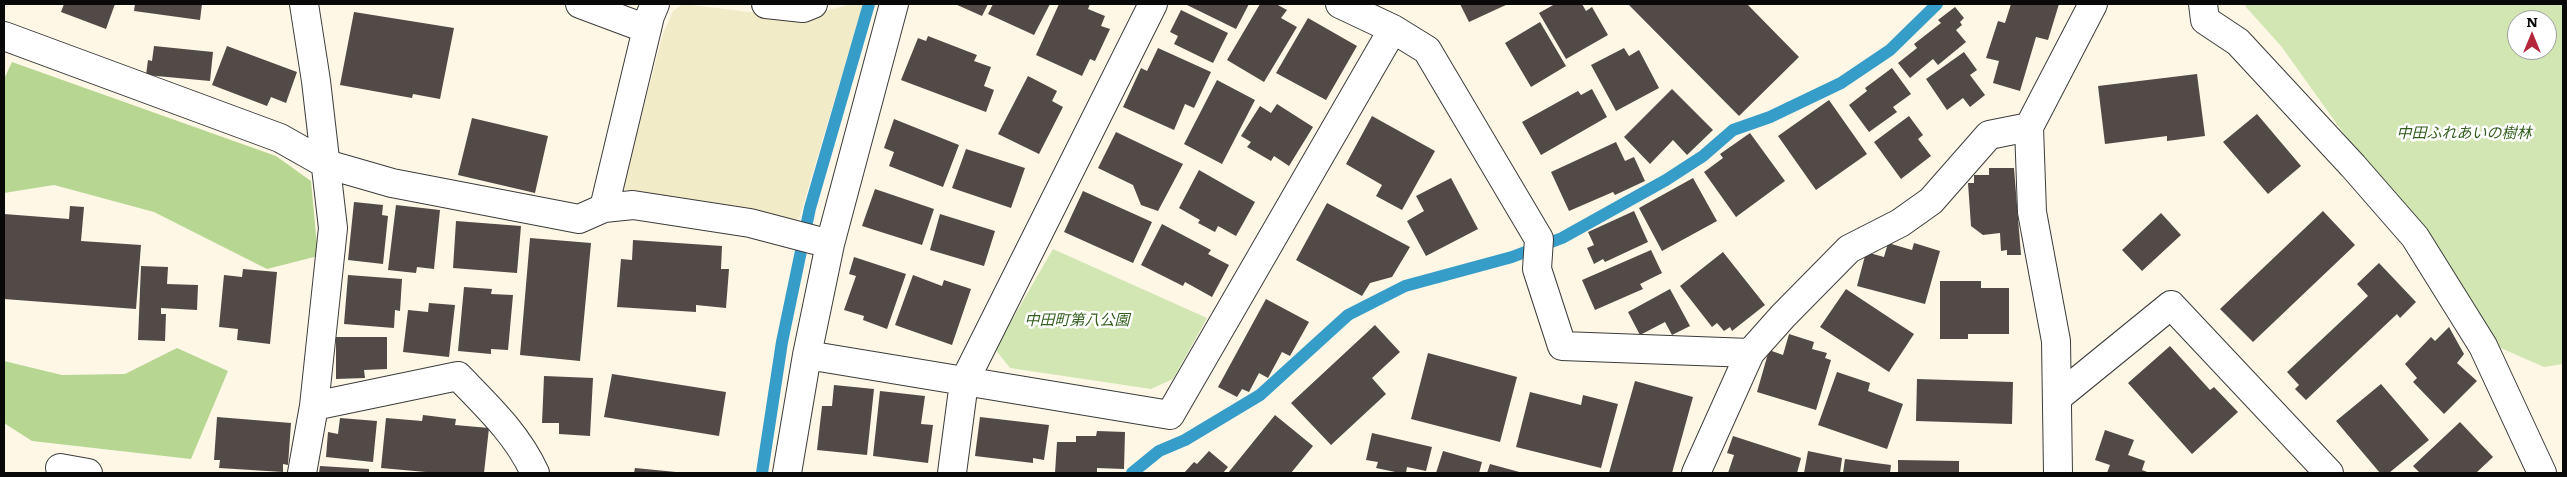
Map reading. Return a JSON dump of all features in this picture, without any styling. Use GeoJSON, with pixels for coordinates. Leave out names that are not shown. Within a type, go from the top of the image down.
{"type":"FeatureCollection","features":[{"type":"Feature","properties":{"kind":"street"},"geometry":{"type":"LineString","coordinates":[[302,473],[314,406],[333,228],[304,4]]}},
{"type":"Feature","properties":{"kind":"street"},"geometry":{"type":"LineString","coordinates":[[580,4],[651,16],[604,208]]}},
{"type":"Feature","properties":{"kind":"street"},"geometry":{"type":"LineString","coordinates":[[766,4],[803,8],[813,4]]}},
{"type":"Feature","properties":{"kind":"street"},"geometry":{"type":"LineString","coordinates":[[787,473],[807,354],[830,244],[894,4]]}},
{"type":"Feature","properties":{"kind":"street"},"geometry":{"type":"LineString","coordinates":[[952,473],[964,382],[1153,4]]}},
{"type":"Feature","properties":{"kind":"street"},"geometry":{"type":"LineString","coordinates":[[1340,4],[1393,29],[1427,50],[1539,239],[1537,269],[1562,346],[1750,353]]}},
{"type":"Feature","properties":{"kind":"street"},"geometry":{"type":"LineString","coordinates":[[2058,473],[2056,341],[2032,212],[2029,128],[2093,4]]}},
{"type":"Feature","properties":{"kind":"street"},"geometry":{"type":"LineString","coordinates":[[2203,4],[2205,20],[2238,42],[2353,166],[2415,237],[2483,346],[2542,473]]}},
{"type":"Feature","properties":{"kind":"street"},"geometry":{"type":"LineString","coordinates":[[807,354],[964,382],[1170,414],[1393,29]]}},
{"type":"Feature","properties":{"kind":"street"},"geometry":{"type":"LineString","coordinates":[[4,36],[280,138],[326,164],[392,183],[579,219],[604,208],[633,205],[750,223],[830,244]]}},
{"type":"Feature","properties":{"kind":"street"},"geometry":{"type":"LineString","coordinates":[[1696,473],[1750,353],[1849,249],[1900,223],[1931,201],[1989,135],[2029,128]]}},
{"type":"Feature","properties":{"kind":"street"},"geometry":{"type":"LineString","coordinates":[[2058,397],[2171,305],[2328,473]]}},
{"type":"Feature","properties":{"kind":"street"},"geometry":{"type":"LineString","coordinates":[[314,406],[458,376],[502,421],[525,451],[535,473]]}},
{"type":"Feature","properties":{"kind":"street"},"geometry":{"type":"LineString","coordinates":[[60,468],[88,473]]}},
{"type":"Feature","properties":{"kind":"shaded area"},"geometry":{"type":"Polygon","coordinates":[[[683,4],[799,18],[852,4],[863,4],[799,219],[788,219],[622,189],[663,34],[673,11],[683,4]]]}},
{"type":"Feature","properties":{"kind":"green space","name":"中田ふれあいの樹林"},"geometry":{"type":"Polygon","coordinates":[[[2247,4],[2563,4],[2563,364],[2544,367],[2496,346],[2281,46],[2245,6],[2247,4]]]}},
{"type":"Feature","properties":{"kind":"green space"},"geometry":{"type":"Polygon","coordinates":[[[12,62],[276,156],[311,181],[318,256],[267,269],[154,212],[54,185],[4,193],[4,79],[12,62]]]}},
{"type":"Feature","properties":{"kind":"green space","name":"中田町第八公園"},"geometry":{"type":"Polygon","coordinates":[[[1053,249],[1207,318],[1173,379],[1151,389],[1010,368],[995,349],[1053,249]]]}},
{"type":"Feature","properties":{"kind":"green space"},"geometry":{"type":"Polygon","coordinates":[[[177,348],[228,371],[191,459],[32,441],[4,423],[4,361],[62,375],[125,374],[177,348]]]}},
{"type":"Feature","properties":{"kind":"building"},"geometry":{"type":"Polygon","coordinates":[[[64,4],[115,4],[106,29],[61,12],[64,4]]]}},
{"type":"Feature","properties":{"kind":"building"},"geometry":{"type":"Polygon","coordinates":[[[135,4],[202,4],[200,20],[134,11],[135,4]]]}},
{"type":"Feature","properties":{"kind":"building"},"geometry":{"type":"Polygon","coordinates":[[[955,4],[988,4],[982,16],[955,4]]]}},
{"type":"Feature","properties":{"kind":"building"},"geometry":{"type":"Polygon","coordinates":[[[993,4],[1050,4],[1034,35],[988,14],[993,4]]]}},
{"type":"Feature","properties":{"kind":"building"},"geometry":{"type":"Polygon","coordinates":[[[1059,4],[1090,4],[1088,9],[1105,16],[1101,26],[1110,29],[1095,61],[1090,59],[1082,76],[1036,55],[1059,4]]]}},
{"type":"Feature","properties":{"kind":"building"},"geometry":{"type":"Polygon","coordinates":[[[1188,4],[1249,4],[1236,29],[1188,4]]]}},
{"type":"Feature","properties":{"kind":"building"},"geometry":{"type":"Polygon","coordinates":[[[1260,4],[1276,4],[1287,10],[1281,18],[1297,27],[1264,82],[1227,60],[1260,4]]]}},
{"type":"Feature","properties":{"kind":"building"},"geometry":{"type":"Polygon","coordinates":[[[1460,4],[1508,4],[1469,22],[1460,4]]]}},
{"type":"Feature","properties":{"kind":"building"},"geometry":{"type":"Polygon","coordinates":[[[1555,4],[1582,4],[1586,11],[1592,7],[1608,35],[1566,59],[1539,13],[1555,4]]]}},
{"type":"Feature","properties":{"kind":"building"},"geometry":{"type":"Polygon","coordinates":[[[1628,4],[1747,4],[1799,57],[1739,116],[1628,4]]]}},
{"type":"Feature","properties":{"kind":"building"},"geometry":{"type":"Polygon","coordinates":[[[2011,4],[2059,4],[2048,40],[2036,37],[2020,91],[1993,83],[1999,61],[1986,58],[1998,21],[2005,23],[2011,4]]]}},
{"type":"Feature","properties":{"kind":"building"},"geometry":{"type":"Polygon","coordinates":[[[1955,7],[1964,18],[1960,22],[1962,25],[1956,30],[1966,42],[1938,65],[1933,59],[1910,78],[1898,63],[1917,48],[1914,44],[1941,23],[1938,20],[1955,7]]]}},
{"type":"Feature","properties":{"kind":"building"},"geometry":{"type":"Polygon","coordinates":[[[1181,10],[1228,33],[1213,63],[1174,44],[1178,36],[1170,32],[1181,10]]]}},
{"type":"Feature","properties":{"kind":"building"},"geometry":{"type":"Polygon","coordinates":[[[354,12],[454,28],[440,99],[413,94],[412,98],[340,85],[354,12]]]}},
{"type":"Feature","properties":{"kind":"building"},"geometry":{"type":"Polygon","coordinates":[[[1308,18],[1357,46],[1326,100],[1276,73],[1308,18]]]}},
{"type":"Feature","properties":{"kind":"building"},"geometry":{"type":"Polygon","coordinates":[[[1540,22],[1566,66],[1531,87],[1505,43],[1540,22]]]}},
{"type":"Feature","properties":{"kind":"building"},"geometry":{"type":"Polygon","coordinates":[[[928,36],[977,55],[974,61],[991,67],[984,86],[994,90],[986,112],[901,80],[918,38],[926,41],[928,36]]]}},
{"type":"Feature","properties":{"kind":"building"},"geometry":{"type":"Polygon","coordinates":[[[154,46],[213,52],[210,81],[146,75],[148,60],[152,61],[154,46]]]}},
{"type":"Feature","properties":{"kind":"building"},"geometry":{"type":"Polygon","coordinates":[[[227,46],[297,72],[286,103],[271,97],[267,106],[212,85],[227,46]]]}},
{"type":"Feature","properties":{"kind":"building"},"geometry":{"type":"Polygon","coordinates":[[[1158,48],[1211,72],[1194,108],[1185,104],[1174,130],[1123,107],[1141,68],[1147,71],[1158,48]]]}},
{"type":"Feature","properties":{"kind":"building"},"geometry":{"type":"Polygon","coordinates":[[[1624,48],[1629,56],[1639,50],[1659,88],[1616,111],[1591,65],[1624,48]]]}},
{"type":"Feature","properties":{"kind":"building"},"geometry":{"type":"Polygon","coordinates":[[[1964,52],[1977,70],[1970,75],[1985,95],[1970,107],[1963,98],[1947,110],[1926,79],[1964,52]]]}},
{"type":"Feature","properties":{"kind":"building"},"geometry":{"type":"Polygon","coordinates":[[[1892,68],[1911,94],[1893,107],[1897,112],[1869,132],[1849,105],[1867,91],[1865,88],[1892,68]]]}},
{"type":"Feature","properties":{"kind":"building"},"geometry":{"type":"Polygon","coordinates":[[[2197,74],[2205,136],[2167,141],[2167,136],[2105,144],[2098,86],[2197,74]]]}},
{"type":"Feature","properties":{"kind":"building"},"geometry":{"type":"Polygon","coordinates":[[[1028,76],[1057,91],[1052,101],[1063,107],[1039,154],[998,134],[1028,76]]]}},
{"type":"Feature","properties":{"kind":"building"},"geometry":{"type":"Polygon","coordinates":[[[1217,80],[1255,100],[1222,164],[1184,144],[1217,80]]]}},
{"type":"Feature","properties":{"kind":"building"},"geometry":{"type":"Polygon","coordinates":[[[1592,89],[1607,117],[1541,155],[1522,122],[1578,91],[1581,95],[1592,89]]]}},
{"type":"Feature","properties":{"kind":"building"},"geometry":{"type":"Polygon","coordinates":[[[1672,89],[1713,130],[1687,155],[1673,140],[1650,164],[1624,137],[1672,89]]]}},
{"type":"Feature","properties":{"kind":"building"},"geometry":{"type":"Polygon","coordinates":[[[1829,100],[1867,154],[1816,190],[1778,136],[1829,100]]]}},
{"type":"Feature","properties":{"kind":"building"},"geometry":{"type":"Polygon","coordinates":[[[1277,104],[1313,127],[1289,166],[1274,156],[1271,161],[1247,147],[1251,142],[1241,136],[1260,106],[1271,113],[1277,104]]]}},
{"type":"Feature","properties":{"kind":"building"},"geometry":{"type":"Polygon","coordinates":[[[2257,114],[2301,166],[2268,194],[2223,142],[2257,114]]]}},
{"type":"Feature","properties":{"kind":"building"},"geometry":{"type":"Polygon","coordinates":[[[1372,116],[1435,151],[1402,210],[1376,196],[1382,185],[1346,164],[1372,116]]]}},
{"type":"Feature","properties":{"kind":"building"},"geometry":{"type":"Polygon","coordinates":[[[1909,116],[1923,135],[1918,139],[1931,156],[1901,179],[1874,142],[1909,116]]]}},
{"type":"Feature","properties":{"kind":"building"},"geometry":{"type":"Polygon","coordinates":[[[472,118],[548,136],[535,193],[458,175],[472,118]]]}},
{"type":"Feature","properties":{"kind":"building"},"geometry":{"type":"Polygon","coordinates":[[[894,119],[959,145],[943,187],[889,166],[894,152],[884,148],[894,119]]]}},
{"type":"Feature","properties":{"kind":"building"},"geometry":{"type":"Polygon","coordinates":[[[1116,132],[1183,164],[1158,211],[1141,205],[1133,185],[1098,168],[1116,132]]]}},
{"type":"Feature","properties":{"kind":"building"},"geometry":{"type":"Polygon","coordinates":[[[1750,133],[1785,181],[1736,217],[1704,172],[1723,158],[1720,154],[1750,133]]]}},
{"type":"Feature","properties":{"kind":"building"},"geometry":{"type":"Polygon","coordinates":[[[1616,142],[1625,161],[1634,157],[1645,181],[1615,195],[1613,192],[1569,211],[1551,172],[1616,142]]]}},
{"type":"Feature","properties":{"kind":"building"},"geometry":{"type":"Polygon","coordinates":[[[966,149],[1025,168],[1011,208],[952,188],[966,149]]]}},
{"type":"Feature","properties":{"kind":"building"},"geometry":{"type":"Polygon","coordinates":[[[1989,168],[2014,168],[2021,255],[2007,255],[2007,250],[2001,251],[2000,233],[1983,235],[1971,226],[1968,183],[1974,183],[1974,175],[1989,175],[1989,168]]]}},
{"type":"Feature","properties":{"kind":"building"},"geometry":{"type":"Polygon","coordinates":[[[1199,170],[1255,202],[1236,236],[1218,226],[1215,232],[1198,223],[1200,220],[1179,208],[1199,170]]]}},
{"type":"Feature","properties":{"kind":"building"},"geometry":{"type":"Polygon","coordinates":[[[1451,178],[1478,229],[1426,256],[1407,221],[1424,211],[1416,196],[1451,178]]]}},
{"type":"Feature","properties":{"kind":"building"},"geometry":{"type":"Polygon","coordinates":[[[1693,178],[1717,221],[1662,251],[1639,208],[1693,178]]]}},
{"type":"Feature","properties":{"kind":"building"},"geometry":{"type":"Polygon","coordinates":[[[875,189],[934,209],[922,245],[862,226],[875,189]]]}},
{"type":"Feature","properties":{"kind":"building"},"geometry":{"type":"Polygon","coordinates":[[[1083,191],[1152,222],[1133,263],[1064,232],[1083,191]]]}},
{"type":"Feature","properties":{"kind":"building"},"geometry":{"type":"Polygon","coordinates":[[[354,202],[383,205],[382,215],[388,216],[383,264],[348,260],[354,202]]]}},
{"type":"Feature","properties":{"kind":"building"},"geometry":{"type":"Polygon","coordinates":[[[1327,203],[1410,247],[1392,277],[1370,283],[1362,296],[1296,260],[1327,203]]]}},
{"type":"Feature","properties":{"kind":"building"},"geometry":{"type":"Polygon","coordinates":[[[396,205],[440,210],[434,269],[417,267],[416,273],[388,270],[396,205]]]}},
{"type":"Feature","properties":{"kind":"building"},"geometry":{"type":"Polygon","coordinates":[[[70,206],[84,207],[81,241],[141,245],[136,309],[4,299],[4,214],[69,219],[70,206]]]}},
{"type":"Feature","properties":{"kind":"building"},"geometry":{"type":"Polygon","coordinates":[[[1634,211],[1648,242],[1605,262],[1603,259],[1594,264],[1587,248],[1594,245],[1588,232],[1634,211]]]}},
{"type":"Feature","properties":{"kind":"building"},"geometry":{"type":"Polygon","coordinates":[[[2323,211],[2355,245],[2253,342],[2220,309],[2323,211]]]}},
{"type":"Feature","properties":{"kind":"building"},"geometry":{"type":"Polygon","coordinates":[[[2161,213],[2181,235],[2142,271],[2122,250],[2161,213]]]}},
{"type":"Feature","properties":{"kind":"building"},"geometry":{"type":"Polygon","coordinates":[[[940,214],[995,231],[984,266],[930,250],[940,214]]]}},
{"type":"Feature","properties":{"kind":"building"},"geometry":{"type":"Polygon","coordinates":[[[456,221],[521,226],[517,273],[453,268],[456,221]]]}},
{"type":"Feature","properties":{"kind":"building"},"geometry":{"type":"Polygon","coordinates":[[[1162,224],[1211,250],[1208,254],[1229,265],[1212,297],[1185,282],[1183,286],[1141,265],[1162,224]]]}},
{"type":"Feature","properties":{"kind":"building"},"geometry":{"type":"Polygon","coordinates":[[[530,238],[591,243],[580,361],[520,355],[530,238]]]}},
{"type":"Feature","properties":{"kind":"building"},"geometry":{"type":"Polygon","coordinates":[[[633,240],[722,246],[721,269],[729,269],[726,308],[696,305],[696,312],[617,307],[621,259],[632,260],[633,240]]]}},
{"type":"Feature","properties":{"kind":"building"},"geometry":{"type":"Polygon","coordinates":[[[1888,243],[1912,250],[1914,243],[1940,251],[1925,304],[1857,286],[1866,252],[1884,257],[1888,243]]]}},
{"type":"Feature","properties":{"kind":"building"},"geometry":{"type":"Polygon","coordinates":[[[1651,250],[1662,273],[1640,284],[1643,289],[1595,310],[1582,280],[1651,250]]]}},
{"type":"Feature","properties":{"kind":"building"},"geometry":{"type":"Polygon","coordinates":[[[1723,252],[1765,305],[1732,331],[1730,327],[1724,331],[1717,323],[1712,327],[1680,286],[1723,252]]]}},
{"type":"Feature","properties":{"kind":"building"},"geometry":{"type":"Polygon","coordinates":[[[854,257],[906,274],[887,329],[863,320],[864,316],[844,310],[856,276],[849,274],[854,257]]]}},
{"type":"Feature","properties":{"kind":"building"},"geometry":{"type":"Polygon","coordinates":[[[2379,263],[2416,302],[2400,318],[2397,314],[2306,400],[2295,389],[2299,385],[2287,372],[2368,296],[2357,284],[2379,263]]]}},
{"type":"Feature","properties":{"kind":"building"},"geometry":{"type":"Polygon","coordinates":[[[141,266],[168,267],[167,284],[198,285],[197,310],[161,308],[161,314],[166,314],[165,341],[138,340],[141,266]]]}},
{"type":"Feature","properties":{"kind":"building"},"geometry":{"type":"Polygon","coordinates":[[[243,269],[277,272],[270,344],[237,340],[238,329],[219,327],[224,275],[242,277],[243,269]]]}},
{"type":"Feature","properties":{"kind":"building"},"geometry":{"type":"Polygon","coordinates":[[[348,275],[402,279],[400,311],[395,310],[394,328],[344,324],[348,275]]]}},
{"type":"Feature","properties":{"kind":"building"},"geometry":{"type":"Polygon","coordinates":[[[913,275],[942,286],[944,280],[971,289],[952,345],[895,325],[913,275]]]}},
{"type":"Feature","properties":{"kind":"building"},"geometry":{"type":"Polygon","coordinates":[[[1940,281],[1981,281],[1981,288],[2009,288],[2009,334],[1968,334],[1968,339],[1940,339],[1940,281]]]}},
{"type":"Feature","properties":{"kind":"building"},"geometry":{"type":"Polygon","coordinates":[[[464,287],[492,289],[491,294],[513,295],[508,350],[491,349],[491,354],[458,351],[464,287]]]}},
{"type":"Feature","properties":{"kind":"building"},"geometry":{"type":"Polygon","coordinates":[[[1670,289],[1690,326],[1672,335],[1665,322],[1640,335],[1628,312],[1670,289]]]}},
{"type":"Feature","properties":{"kind":"building"},"geometry":{"type":"Polygon","coordinates":[[[1846,289],[1914,334],[1889,372],[1820,327],[1846,289]]]}},
{"type":"Feature","properties":{"kind":"building"},"geometry":{"type":"Polygon","coordinates":[[[1266,299],[1309,322],[1290,356],[1282,352],[1268,378],[1259,373],[1249,392],[1242,389],[1237,397],[1218,387],[1266,299]]]}},
{"type":"Feature","properties":{"kind":"building"},"geometry":{"type":"Polygon","coordinates":[[[429,303],[455,305],[449,357],[403,352],[408,310],[428,312],[429,303]]]}},
{"type":"Feature","properties":{"kind":"building"},"geometry":{"type":"Polygon","coordinates":[[[1375,325],[1400,352],[1372,378],[1386,394],[1331,445],[1291,403],[1375,325]]]}},
{"type":"Feature","properties":{"kind":"building"},"geometry":{"type":"Polygon","coordinates":[[[2449,327],[2464,354],[2457,363],[2477,381],[2444,414],[2413,382],[2417,378],[2405,364],[2431,337],[2435,341],[2449,327]]]}},
{"type":"Feature","properties":{"kind":"building"},"geometry":{"type":"Polygon","coordinates":[[[1789,334],[1814,342],[1812,349],[1827,353],[1825,358],[1831,360],[1816,410],[1757,392],[1769,350],[1783,355],[1789,334]]]}},
{"type":"Feature","properties":{"kind":"building"},"geometry":{"type":"Polygon","coordinates":[[[336,337],[387,337],[387,369],[364,370],[365,378],[336,379],[336,337]]]}},
{"type":"Feature","properties":{"kind":"building"},"geometry":{"type":"Polygon","coordinates":[[[2170,346],[2210,390],[2214,387],[2238,412],[2192,454],[2128,383],[2170,346]]]}},
{"type":"Feature","properties":{"kind":"building"},"geometry":{"type":"Polygon","coordinates":[[[1428,353],[1517,377],[1500,442],[1411,419],[1428,353]]]}},
{"type":"Feature","properties":{"kind":"building"},"geometry":{"type":"Polygon","coordinates":[[[1837,372],[1870,383],[1868,391],[1903,404],[1887,449],[1818,425],[1837,372]]]}},
{"type":"Feature","properties":{"kind":"building"},"geometry":{"type":"Polygon","coordinates":[[[612,374],[726,392],[719,436],[604,417],[612,374]]]}},
{"type":"Feature","properties":{"kind":"building"},"geometry":{"type":"Polygon","coordinates":[[[544,376],[593,378],[590,436],[559,434],[559,423],[542,423],[544,376]]]}},
{"type":"Feature","properties":{"kind":"building"},"geometry":{"type":"Polygon","coordinates":[[[1917,379],[2013,382],[2012,424],[1916,421],[1917,379]]]}},
{"type":"Feature","properties":{"kind":"building"},"geometry":{"type":"Polygon","coordinates":[[[1635,381],[1693,397],[1672,473],[1609,473],[1635,381]]]}},
{"type":"Feature","properties":{"kind":"building"},"geometry":{"type":"Polygon","coordinates":[[[2381,384],[2429,440],[2389,473],[2380,473],[2336,421],[2381,384]]]}},
{"type":"Feature","properties":{"kind":"building"},"geometry":{"type":"Polygon","coordinates":[[[834,385],[874,389],[867,455],[817,450],[822,406],[832,406],[834,385]]]}},
{"type":"Feature","properties":{"kind":"building"},"geometry":{"type":"Polygon","coordinates":[[[880,391],[925,396],[921,424],[933,425],[928,463],[873,456],[880,391]]]}},
{"type":"Feature","properties":{"kind":"building"},"geometry":{"type":"Polygon","coordinates":[[[1530,392],[1581,405],[1583,395],[1618,404],[1601,468],[1516,447],[1530,392]]]}},
{"type":"Feature","properties":{"kind":"building"},"geometry":{"type":"Polygon","coordinates":[[[423,415],[456,419],[455,425],[489,428],[484,473],[437,473],[381,468],[386,418],[422,421],[423,415]]]}},
{"type":"Feature","properties":{"kind":"building"},"geometry":{"type":"Polygon","coordinates":[[[1275,415],[1313,446],[1291,473],[1228,473],[1275,415]]]}},
{"type":"Feature","properties":{"kind":"building"},"geometry":{"type":"Polygon","coordinates":[[[217,417],[291,423],[288,465],[283,464],[283,472],[219,468],[220,460],[214,460],[217,417]]]}},
{"type":"Feature","properties":{"kind":"building"},"geometry":{"type":"Polygon","coordinates":[[[980,417],[1049,425],[1044,460],[1033,458],[1033,463],[975,456],[980,417]]]}},
{"type":"Feature","properties":{"kind":"building"},"geometry":{"type":"Polygon","coordinates":[[[340,418],[377,421],[373,462],[326,457],[328,432],[338,434],[340,418]]]}},
{"type":"Feature","properties":{"kind":"building"},"geometry":{"type":"Polygon","coordinates":[[[2460,422],[2493,457],[2476,473],[2420,473],[2413,466],[2460,422]]]}},
{"type":"Feature","properties":{"kind":"building"},"geometry":{"type":"Polygon","coordinates":[[[2105,430],[2134,440],[2128,455],[2145,461],[2142,470],[2150,473],[2107,473],[2110,465],[2095,460],[2105,430]]]}},
{"type":"Feature","properties":{"kind":"building"},"geometry":{"type":"Polygon","coordinates":[[[1097,431],[1125,432],[1124,469],[1097,468],[1097,473],[1055,473],[1057,442],[1076,442],[1076,436],[1096,436],[1097,431]]]}},
{"type":"Feature","properties":{"kind":"building"},"geometry":{"type":"Polygon","coordinates":[[[1372,433],[1432,447],[1426,471],[1407,467],[1406,473],[1400,473],[1376,468],[1378,462],[1366,460],[1372,433]]]}},
{"type":"Feature","properties":{"kind":"building"},"geometry":{"type":"Polygon","coordinates":[[[1733,436],[1801,458],[1797,473],[1728,473],[1734,455],[1727,453],[1733,436]]]}},
{"type":"Feature","properties":{"kind":"building"},"geometry":{"type":"Polygon","coordinates":[[[1209,451],[1228,467],[1223,473],[1184,473],[1194,462],[1197,464],[1209,451]]]}},
{"type":"Feature","properties":{"kind":"building"},"geometry":{"type":"Polygon","coordinates":[[[1443,451],[1482,462],[1479,473],[1436,473],[1443,451]]]}},
{"type":"Feature","properties":{"kind":"building"},"geometry":{"type":"Polygon","coordinates":[[[1808,451],[1842,458],[1840,473],[1804,473],[1808,451]]]}},
{"type":"Feature","properties":{"kind":"building"},"geometry":{"type":"Polygon","coordinates":[[[1845,459],[1891,465],[1890,473],[1843,473],[1845,459]]]}},
{"type":"Feature","properties":{"kind":"building"},"geometry":{"type":"Polygon","coordinates":[[[1898,460],[1959,461],[1959,473],[1898,473],[1898,460]]]}},
{"type":"Feature","properties":{"kind":"building"},"geometry":{"type":"Polygon","coordinates":[[[1490,464],[1523,473],[1487,473],[1490,464]]]}},
{"type":"Feature","properties":{"kind":"building"},"geometry":{"type":"Polygon","coordinates":[[[320,466],[369,469],[369,473],[319,473],[320,466]]]}},
{"type":"Feature","properties":{"kind":"building"},"geometry":{"type":"Polygon","coordinates":[[[635,468],[676,472],[634,473],[635,468]]]}},
{"type":"Feature","properties":{"kind":"waterway"},"geometry":{"type":"LineString","coordinates":[[762,473],[782,342],[810,208],[869,4]]}},
{"type":"Feature","properties":{"kind":"waterway"},"geometry":{"type":"LineString","coordinates":[[1132,473],[1159,451],[1185,440],[1260,395],[1348,315],[1405,286],[1512,257],[1562,238],[1666,180],[1703,156],[1733,130],[1770,117],[1841,83],[1890,50],[1937,4]]}}]}
